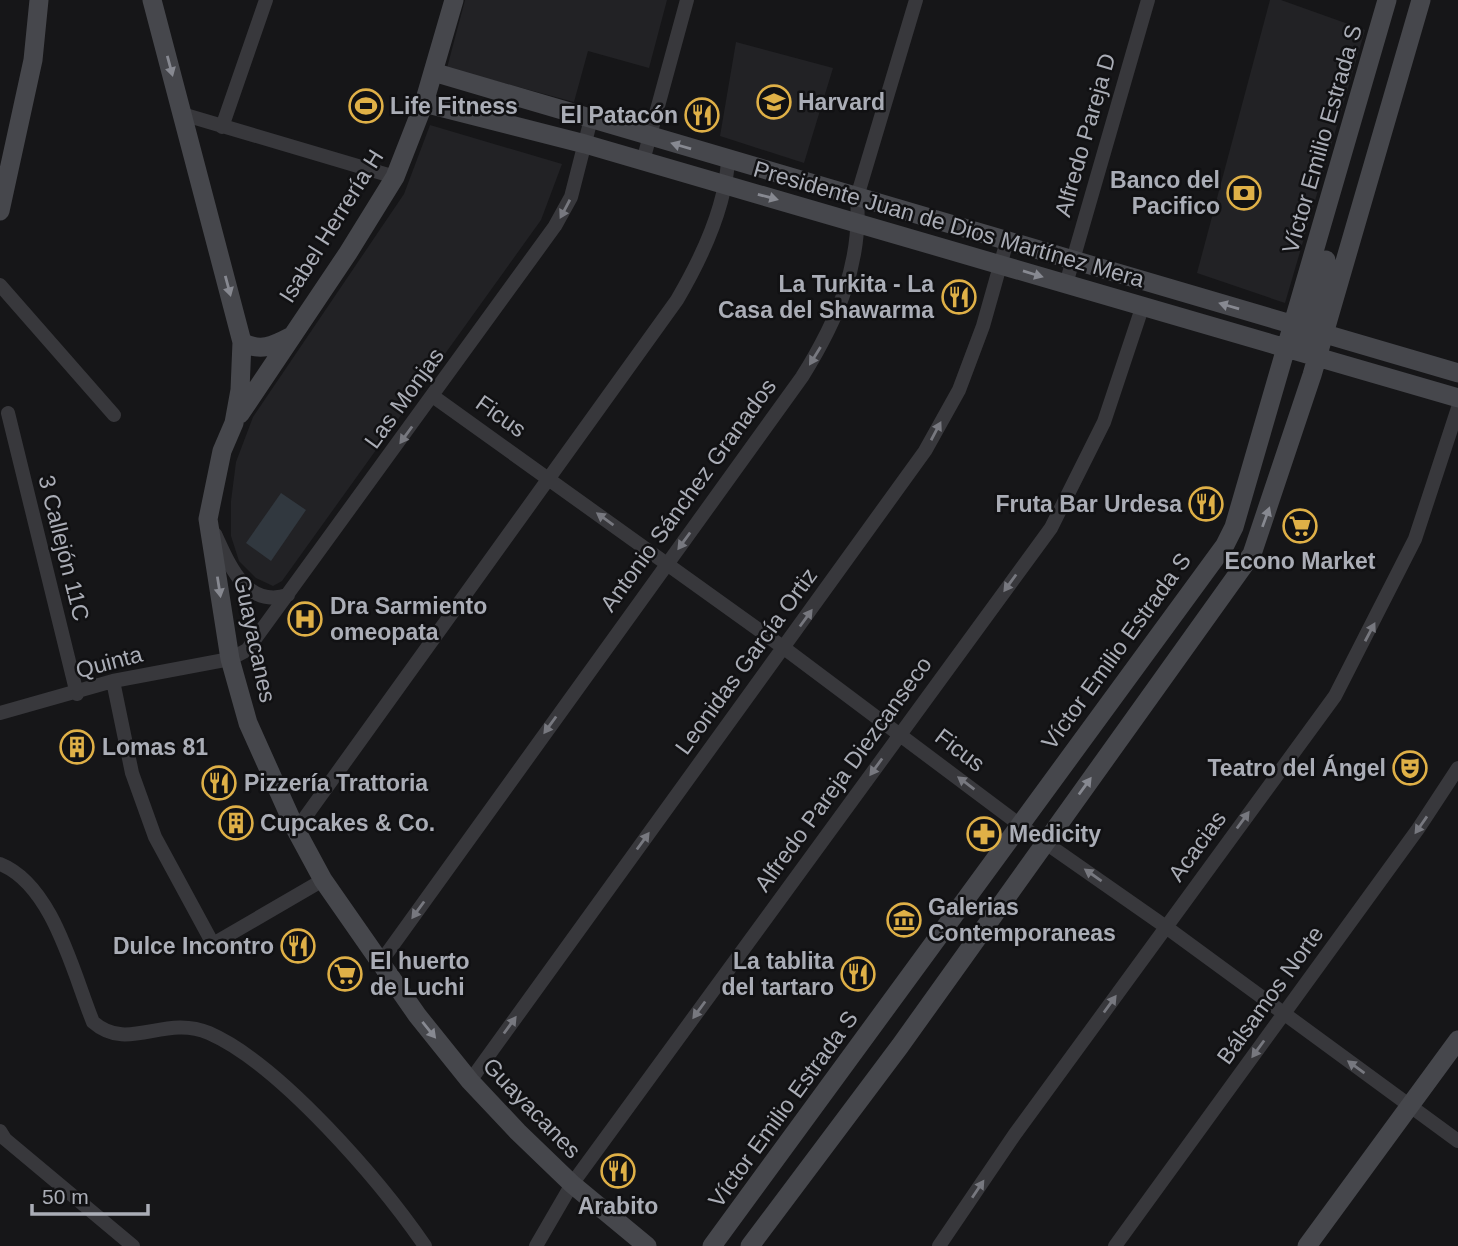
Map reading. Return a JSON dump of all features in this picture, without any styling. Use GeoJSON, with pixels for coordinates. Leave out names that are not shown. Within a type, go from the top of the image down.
{"type":"FeatureCollection","features":[{"type":"Feature","properties":{"kind":"street"},"geometry":{"type":"LineString","coordinates":[[0,211],[33,60],[39,0]]}},
{"type":"Feature","properties":{"kind":"street","name":"Guayacanes"},"geometry":{"type":"LineString","coordinates":[[152,0],[242,342],[240,390],[234,423],[222,451],[208,519],[230,659],[248,723],[296,830],[323,880],[380,963],[470,1081],[572,1184],[646,1246]]}},
{"type":"Feature","properties":{"kind":"street"},"geometry":{"type":"LineString","coordinates":[[222,127],[266,0]]}},
{"type":"Feature","properties":{"kind":"street","name":"Isabel Herrería H"},"geometry":{"type":"LineString","coordinates":[[234,423],[394,177],[424,103],[454,0]]}},
{"type":"Feature","properties":{"kind":"street"},"geometry":{"type":"LineString","coordinates":[[643,161],[687,0]]}},
{"type":"Feature","properties":{"kind":"street","name":"Antonio Sánchez Granados"},"geometry":{"type":"LineString","coordinates":[[380,963],[802,377],[827,336],[852,269],[859,222],[857,197],[916,0]]}},
{"type":"Feature","properties":{"kind":"street","name":"Alfredo Pareja D"},"geometry":{"type":"LineString","coordinates":[[1066,284],[1148,0]]}},
{"type":"Feature","properties":{"kind":"street","name":"Víctor Emilio Estrada S"},"geometry":{"type":"LineString","coordinates":[[750,1246],[900,1046],[1252,554],[1318,357],[1309,329],[1340,206],[1337,179],[1387,0]]}},
{"type":"Feature","properties":{"kind":"street","name":"Víctor Emilio Estrada S"},"geometry":{"type":"LineString","coordinates":[[712,1246],[875,1026],[1182,599],[1225,545],[1234,527],[1287,349],[1309,329],[1421,0]]}},
{"type":"Feature","properties":{"kind":"street","name":"Presidente Juan de Dios Martínez Mera"},"geometry":{"type":"LineString","coordinates":[[433,72],[1458,373]]}},
{"type":"Feature","properties":{"kind":"street","name":"Presidente Juan de Dios Martínez Mera"},"geometry":{"type":"LineString","coordinates":[[424,103],[585,144],[859,222],[1458,398]]}},
{"type":"Feature","properties":{"kind":"street"},"geometry":{"type":"LineString","coordinates":[[182,114],[394,177]]}},
{"type":"Feature","properties":{"kind":"street"},"geometry":{"type":"LineString","coordinates":[[585,144],[591,119]]}},
{"type":"Feature","properties":{"kind":"street","name":"Las Monjas"},"geometry":{"type":"LineString","coordinates":[[230,659],[247,650],[434,397],[555,226],[571,197],[585,144]]}},
{"type":"Feature","properties":{"kind":"street"},"geometry":{"type":"LineString","coordinates":[[296,830],[677,300],[690,278],[727,186],[728,159]]}},
{"type":"Feature","properties":{"kind":"street","name":"Leonidas García Ortiz"},"geometry":{"type":"LineString","coordinates":[[470,1081],[925,452],[959,390],[983,326],[1007,241]]}},
{"type":"Feature","properties":{"kind":"street"},"geometry":{"type":"LineString","coordinates":[[0,285],[114,415]]}},
{"type":"Feature","properties":{"kind":"street","name":"Alfredo Pareja Diezcanseco"},"geometry":{"type":"LineString","coordinates":[[536,1246],[572,1184],[1051,528],[1104,422],[1143,305]]}},
{"type":"Feature","properties":{"kind":"street"},"geometry":{"type":"LineString","coordinates":[[242,342],[253,348],[266,347],[291,336]]}},
{"type":"Feature","properties":{"kind":"street","name":"Ficus"},"geometry":{"type":"LineString","coordinates":[[434,397],[901,733],[1020,825],[1166,927],[1458,1141]]}},
{"type":"Feature","properties":{"kind":"street","name":"Acacias"},"geometry":{"type":"LineString","coordinates":[[939,1246],[1015,1134],[1335,696],[1415,539],[1458,408]]}},
{"type":"Feature","properties":{"kind":"street","name":"3 Callejón 11C"},"geometry":{"type":"LineString","coordinates":[[8,414],[77,694]]}},
{"type":"Feature","properties":{"kind":"street"},"geometry":{"type":"LineString","coordinates":[[208,519],[233,573],[246,587],[269,597],[288,595]]}},
{"type":"Feature","properties":{"kind":"street"},"geometry":{"type":"LineString","coordinates":[[1182,599],[1207,617]]}},
{"type":"Feature","properties":{"kind":"street","name":"Quinta"},"geometry":{"type":"LineString","coordinates":[[0,713],[77,694],[113,681],[230,659]]}},
{"type":"Feature","properties":{"kind":"street"},"geometry":{"type":"LineString","coordinates":[[113,681],[132,773],[155,837],[213,944],[323,880]]}},
{"type":"Feature","properties":{"kind":"street","name":"Bálsamos Norte"},"geometry":{"type":"LineString","coordinates":[[1115,1246],[1435,805],[1458,768]]}},
{"type":"Feature","properties":{"kind":"street"},"geometry":{"type":"LineString","coordinates":[[0,864],[34,889],[47,908],[93,1022],[106,1033],[120,1036],[174,1026],[209,1033],[237,1051],[308,1108],[341,1143],[425,1246]]}},
{"type":"Feature","properties":{"kind":"street"},"geometry":{"type":"LineString","coordinates":[[875,1026],[900,1046]]}},
{"type":"Feature","properties":{"kind":"street"},"geometry":{"type":"LineString","coordinates":[[1307,1246],[1412,1107],[1458,1040]]}},
{"type":"Feature","properties":{"kind":"street"},"geometry":{"type":"LineString","coordinates":[[0,1131],[5,1139],[133,1246]]}},
{"type":"Feature","properties":{"kind":"shaded area"},"geometry":{"type":"Polygon","coordinates":[[[465,0],[667,0],[649,68],[588,51],[574,102],[447,68],[465,0]]]}},
{"type":"Feature","properties":{"kind":"shaded area"},"geometry":{"type":"Polygon","coordinates":[[[1270,0],[1281,0],[1365,30],[1285,303],[1197,273],[1270,0]]]}},
{"type":"Feature","properties":{"kind":"shaded area","name":"Harvard"},"geometry":{"type":"Polygon","coordinates":[[[736,42],[833,68],[804,163],[720,136],[736,42]]]}},
{"type":"Feature","properties":{"kind":"shaded area"},"geometry":{"type":"Polygon","coordinates":[[[430,125],[562,164],[541,220],[282,581],[273,586],[256,578],[239,561],[231,536],[231,501],[236,462],[253,417],[404,194],[430,125]]]}},
{"type":"Feature","properties":{"kind":"shaded area"},"geometry":{"type":"Polygon","coordinates":[[[281,493],[306,510],[271,561],[246,543],[281,493]]]}},
{"type":"Feature","properties":{"kind":"place","name":"Harvard"},"geometry":{"type":"Point","coordinates":[774,102]}},
{"type":"Feature","properties":{"kind":"place","name":"Life Fitness"},"geometry":{"type":"Point","coordinates":[366,106]}},
{"type":"Feature","properties":{"kind":"place","name":"El Patacón"},"geometry":{"type":"Point","coordinates":[702,115]}},
{"type":"Feature","properties":{"kind":"place","name":"Banco del Pacifico"},"geometry":{"type":"Point","coordinates":[1244,193]}},
{"type":"Feature","properties":{"kind":"place","name":"La Turkita - La Casa del Shawarma"},"geometry":{"type":"Point","coordinates":[959,297]}},
{"type":"Feature","properties":{"kind":"place","name":"Fruta Bar Urdesa"},"geometry":{"type":"Point","coordinates":[1206,504]}},
{"type":"Feature","properties":{"kind":"place","name":"Econo Market"},"geometry":{"type":"Point","coordinates":[1300,526]}},
{"type":"Feature","properties":{"kind":"place","name":"Dra Sarmiento omeopata"},"geometry":{"type":"Point","coordinates":[305,619]}},
{"type":"Feature","properties":{"kind":"place","name":"Lomas 81"},"geometry":{"type":"Point","coordinates":[77,747]}},
{"type":"Feature","properties":{"kind":"place","name":"Teatro del Ángel"},"geometry":{"type":"Point","coordinates":[1410,768]}},
{"type":"Feature","properties":{"kind":"place","name":"Pizzería Trattoria"},"geometry":{"type":"Point","coordinates":[219,783]}},
{"type":"Feature","properties":{"kind":"place","name":"Cupcakes & Co."},"geometry":{"type":"Point","coordinates":[236,823]}},
{"type":"Feature","properties":{"kind":"place","name":"Medicity"},"geometry":{"type":"Point","coordinates":[984,834]}},
{"type":"Feature","properties":{"kind":"place","name":"Galerias Contemporaneas"},"geometry":{"type":"Point","coordinates":[904,920]}},
{"type":"Feature","properties":{"kind":"place","name":"Dulce Incontro"},"geometry":{"type":"Point","coordinates":[298,946]}},
{"type":"Feature","properties":{"kind":"place","name":"El huerto de Luchi"},"geometry":{"type":"Point","coordinates":[345,974]}},
{"type":"Feature","properties":{"kind":"place","name":"La tablita del tartaro"},"geometry":{"type":"Point","coordinates":[858,974]}},
{"type":"Feature","properties":{"kind":"place","name":"Arabito"},"geometry":{"type":"Point","coordinates":[618,1171]}}]}
